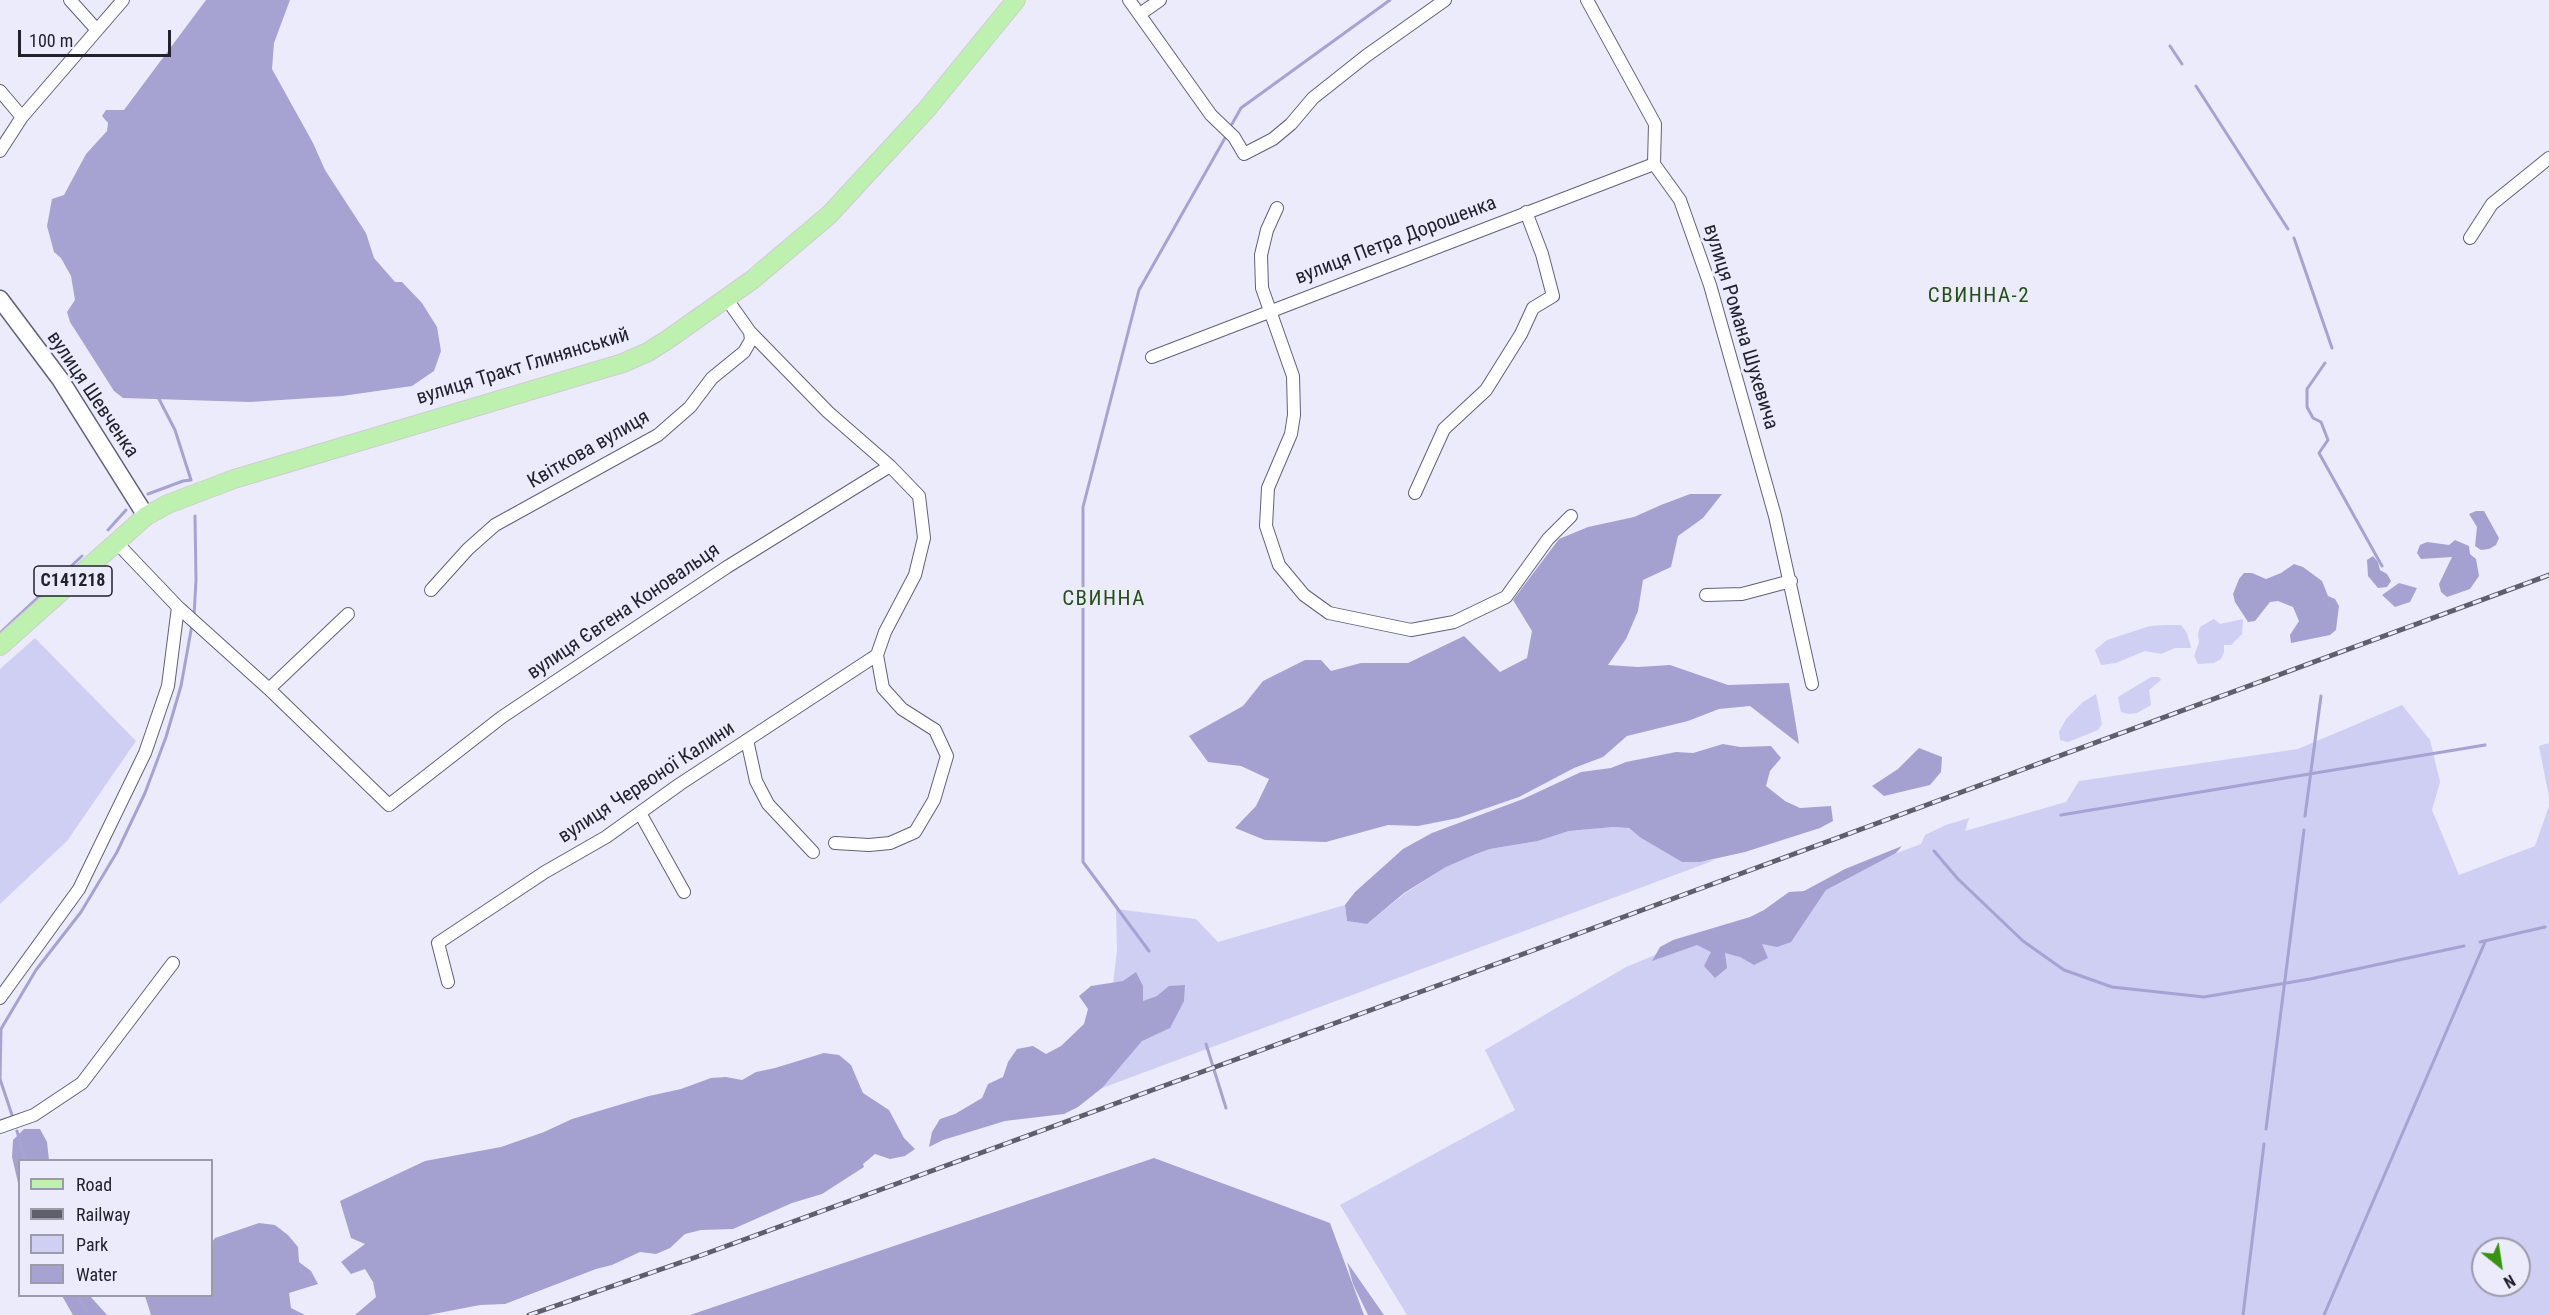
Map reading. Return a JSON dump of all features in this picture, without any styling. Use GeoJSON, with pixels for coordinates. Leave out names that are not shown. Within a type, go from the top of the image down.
{"type":"FeatureCollection","features":[{"type":"Feature","properties":{"kind":"main road","name":"вулиця Тракт Глинянський"},"geometry":{"type":"LineString","coordinates":[[0,646],[146,516],[168,504],[234,479],[623,363],[667,340],[779,259],[829,215],[926,110],[1016,0]]}},
{"type":"Feature","properties":{"kind":"main road","name":"вулиця Шевченка"},"geometry":{"type":"LineString","coordinates":[[0,299],[60,379],[146,516]]}},
{"type":"Feature","properties":{"kind":"street"},"geometry":{"type":"LineString","coordinates":[[70,0],[96,30]]}},
{"type":"Feature","properties":{"kind":"street"},"geometry":{"type":"LineString","coordinates":[[0,151],[22,117],[123,0]]}},
{"type":"Feature","properties":{"kind":"street"},"geometry":{"type":"LineString","coordinates":[[1129,0],[1211,115],[1234,137],[1244,154],[1273,139],[1291,124],[1313,98],[1366,56],[1445,0]]}},
{"type":"Feature","properties":{"kind":"street"},"geometry":{"type":"LineString","coordinates":[[1140,14],[1160,0]]}},
{"type":"Feature","properties":{"kind":"street"},"geometry":{"type":"LineString","coordinates":[[1587,0],[1655,124],[1654,164]]}},
{"type":"Feature","properties":{"kind":"street"},"geometry":{"type":"LineString","coordinates":[[0,92],[22,117]]}},
{"type":"Feature","properties":{"kind":"street"},"geometry":{"type":"LineString","coordinates":[[2470,238],[2492,204],[2549,158]]}},
{"type":"Feature","properties":{"kind":"street","name":"вулиця Петра Дорошенка"},"geometry":{"type":"LineString","coordinates":[[1152,357],[1654,164]]}},
{"type":"Feature","properties":{"kind":"street","name":"вулиця Романа Шухевича"},"geometry":{"type":"LineString","coordinates":[[1654,164],[1680,200],[1710,285],[1791,581],[1812,684]]}},
{"type":"Feature","properties":{"kind":"street"},"geometry":{"type":"LineString","coordinates":[[1277,208],[1267,230],[1261,255],[1262,288],[1293,376],[1294,415],[1291,434],[1268,488],[1266,526],[1279,565],[1304,595],[1329,613],[1411,630],[1454,622],[1506,597],[1548,539],[1571,516]]}},
{"type":"Feature","properties":{"kind":"street"},"geometry":{"type":"LineString","coordinates":[[1414,493],[1444,429],[1486,390],[1521,334],[1533,308],[1553,296],[1542,254],[1527,212]]}},
{"type":"Feature","properties":{"kind":"street"},"geometry":{"type":"LineString","coordinates":[[726,298],[750,332],[828,412],[890,466],[919,496],[924,538],[915,574],[885,632],[877,655],[883,688],[902,708],[935,730],[947,756],[934,800],[915,832],[890,843],[869,845],[835,843]]}},
{"type":"Feature","properties":{"kind":"street","name":"Квіткова вулиця"},"geometry":{"type":"LineString","coordinates":[[431,590],[468,549],[495,525],[658,435],[690,407],[712,378],[744,352],[751,340],[750,332]]}},
{"type":"Feature","properties":{"kind":"street","name":"вулиця Євгена Коновальця"},"geometry":{"type":"LineString","coordinates":[[269,688],[389,805],[502,717],[727,567],[890,466]]}},
{"type":"Feature","properties":{"kind":"street"},"geometry":{"type":"LineString","coordinates":[[116,542],[188,617],[269,688],[348,614]]}},
{"type":"Feature","properties":{"kind":"street"},"geometry":{"type":"LineString","coordinates":[[1706,596],[1742,594],[1791,581]]}},
{"type":"Feature","properties":{"kind":"street"},"geometry":{"type":"LineString","coordinates":[[0,998],[79,889],[145,753],[168,686],[178,607]]}},
{"type":"Feature","properties":{"kind":"street","name":"вулиця Червоної Калини"},"geometry":{"type":"LineString","coordinates":[[448,982],[438,943],[877,655]]}},
{"type":"Feature","properties":{"kind":"street"},"geometry":{"type":"LineString","coordinates":[[747,740],[756,781],[768,804],[813,852]]}},
{"type":"Feature","properties":{"kind":"street"},"geometry":{"type":"LineString","coordinates":[[639,813],[684,892]]}},
{"type":"Feature","properties":{"kind":"street"},"geometry":{"type":"LineString","coordinates":[[0,1127],[34,1115],[82,1083],[174,963]]}},
{"type":"Feature","properties":{"kind":"green space"},"geometry":{"type":"Polygon","coordinates":[[[2214,619],[2220,624],[2243,619],[2242,634],[2231,645],[2224,645],[2221,659],[2214,663],[2198,664],[2194,656],[2199,642],[2200,627],[2214,619]]]}},
{"type":"Feature","properties":{"kind":"green space"},"geometry":{"type":"Polygon","coordinates":[[[2181,625],[2187,633],[2191,648],[2175,648],[2161,654],[2145,651],[2116,663],[2101,665],[2095,650],[2107,640],[2150,626],[2181,625]]]}},
{"type":"Feature","properties":{"kind":"green space"},"geometry":{"type":"Polygon","coordinates":[[[35,638],[136,741],[67,841],[0,904],[0,669],[35,638]]]}},
{"type":"Feature","properties":{"kind":"green space"},"geometry":{"type":"Polygon","coordinates":[[[2151,677],[2159,677],[2161,680],[2149,690],[2151,705],[2137,713],[2121,712],[2118,697],[2151,677]]]}},
{"type":"Feature","properties":{"kind":"green space"},"geometry":{"type":"Polygon","coordinates":[[[2096,694],[2102,724],[2098,730],[2068,742],[2060,740],[2059,732],[2066,719],[2083,702],[2096,694]]]}},
{"type":"Feature","properties":{"kind":"green space"},"geometry":{"type":"Polygon","coordinates":[[[2402,705],[2430,740],[2440,782],[2432,810],[2459,875],[2535,846],[2549,806],[2549,1315],[1407,1315],[1340,1205],[1515,1110],[1485,1050],[1626,967],[1711,932],[1759,934],[1841,874],[1921,844],[1925,835],[1946,825],[1969,818],[1965,831],[2066,802],[2079,781],[2298,749],[2402,705]]]}},
{"type":"Feature","properties":{"kind":"green space"},"geometry":{"type":"Polygon","coordinates":[[[2549,743],[2549,797],[2539,746],[2549,743]]]}},
{"type":"Feature","properties":{"kind":"green space"},"geometry":{"type":"Polygon","coordinates":[[[1629,828],[1641,838],[1682,862],[1715,860],[1102,1088],[1117,949],[1116,909],[1196,919],[1218,942],[1345,905],[1347,921],[1367,924],[1404,894],[1446,867],[1476,854],[1490,849],[1538,841],[1569,831],[1629,828]]]}},
{"type":"Feature","properties":{"kind":"shaded area"},"geometry":{"type":"Polygon","coordinates":[[[1690,494],[1722,494],[1703,518],[1678,536],[1671,567],[1643,580],[1638,611],[1626,639],[1608,665],[1638,667],[1670,665],[1728,685],[1789,683],[1799,744],[1750,706],[1719,709],[1688,721],[1627,736],[1603,757],[1574,768],[1519,797],[1458,818],[1418,826],[1388,825],[1326,842],[1265,840],[1235,828],[1256,806],[1269,779],[1241,766],[1208,762],[1189,736],[1243,706],[1263,681],[1305,660],[1321,660],[1331,671],[1361,663],[1408,663],[1464,636],[1500,672],[1527,658],[1532,631],[1513,600],[1559,539],[1588,527],[1634,517],[1690,494]]]}},
{"type":"Feature","properties":{"kind":"shaded area"},"geometry":{"type":"Polygon","coordinates":[[[2484,511],[2499,538],[2496,545],[2489,549],[2481,550],[2475,546],[2477,527],[2469,514],[2484,511]]]}},
{"type":"Feature","properties":{"kind":"shaded area"},"geometry":{"type":"Polygon","coordinates":[[[2455,540],[2469,546],[2470,554],[2476,559],[2479,576],[2470,589],[2447,597],[2441,592],[2439,584],[2452,557],[2421,559],[2417,553],[2420,545],[2427,542],[2449,545],[2455,540]]]}},
{"type":"Feature","properties":{"kind":"shaded area"},"geometry":{"type":"Polygon","coordinates":[[[2373,556],[2380,570],[2387,574],[2391,581],[2387,587],[2378,588],[2368,576],[2367,560],[2373,556]]]}},
{"type":"Feature","properties":{"kind":"shaded area"},"geometry":{"type":"Polygon","coordinates":[[[2294,564],[2303,567],[2322,581],[2328,596],[2335,599],[2339,606],[2336,630],[2330,635],[2291,643],[2290,635],[2299,621],[2293,607],[2278,601],[2270,602],[2255,621],[2248,622],[2235,602],[2233,594],[2244,573],[2252,573],[2266,579],[2294,564]]]}},
{"type":"Feature","properties":{"kind":"shaded area"},"geometry":{"type":"Polygon","coordinates":[[[1723,744],[1740,747],[1771,746],[1781,758],[1770,771],[1766,786],[1785,801],[1800,808],[1831,806],[1833,821],[1820,828],[1745,852],[1700,862],[1682,862],[1641,838],[1629,828],[1569,831],[1538,841],[1490,849],[1476,854],[1446,867],[1404,893],[1367,924],[1347,921],[1345,905],[1355,892],[1403,849],[1432,833],[1523,799],[1581,772],[1611,768],[1626,762],[1676,752],[1693,753],[1723,744]]]}},
{"type":"Feature","properties":{"kind":"shaded area"},"geometry":{"type":"Polygon","coordinates":[[[1919,748],[1942,757],[1941,772],[1930,785],[1884,796],[1872,786],[1898,769],[1919,748]]]}},
{"type":"Feature","properties":{"kind":"shaded area"},"geometry":{"type":"Polygon","coordinates":[[[1902,846],[1896,853],[1826,890],[1791,942],[1777,947],[1762,944],[1768,958],[1754,965],[1740,957],[1725,953],[1727,968],[1715,978],[1704,966],[1711,952],[1697,945],[1652,961],[1660,947],[1673,940],[1750,917],[1789,892],[1804,891],[1845,869],[1902,846]]]}},
{"type":"Feature","properties":{"kind":"shaded area"},"geometry":{"type":"Polygon","coordinates":[[[1136,972],[1143,986],[1143,1001],[1157,996],[1169,986],[1185,985],[1184,1001],[1170,1028],[1142,1041],[1102,1088],[1078,1107],[1064,1114],[1005,1121],[943,1140],[929,1147],[932,1132],[940,1119],[955,1114],[982,1098],[988,1084],[1003,1077],[1008,1062],[1017,1049],[1033,1046],[1046,1054],[1061,1046],[1084,1024],[1088,1009],[1079,996],[1091,986],[1123,981],[1136,972]]]}},
{"type":"Feature","properties":{"kind":"shaded area"},"geometry":{"type":"Polygon","coordinates":[[[824,1053],[839,1055],[851,1065],[863,1093],[889,1110],[904,1138],[915,1149],[905,1156],[890,1159],[875,1154],[863,1164],[864,1167],[822,1194],[792,1203],[733,1229],[701,1230],[685,1234],[670,1248],[656,1254],[640,1252],[612,1265],[505,1304],[480,1305],[428,1315],[355,1315],[376,1297],[373,1282],[365,1269],[351,1274],[341,1262],[365,1244],[351,1238],[340,1201],[425,1161],[501,1147],[544,1132],[572,1119],[649,1096],[681,1089],[711,1078],[726,1077],[742,1080],[756,1072],[824,1053]]]}},
{"type":"Feature","properties":{"kind":"shaded area"},"geometry":{"type":"Polygon","coordinates":[[[24,1129],[40,1129],[47,1142],[49,1159],[18,1159],[18,1183],[12,1157],[13,1140],[24,1129]]]}},
{"type":"Feature","properties":{"kind":"shaded area"},"geometry":{"type":"Polygon","coordinates":[[[1154,1158],[1330,1223],[1364,1315],[690,1315],[1154,1158]]]}},
{"type":"Feature","properties":{"kind":"shaded area"},"geometry":{"type":"Polygon","coordinates":[[[259,1223],[275,1225],[288,1235],[298,1247],[299,1262],[311,1271],[318,1284],[289,1293],[291,1308],[305,1315],[151,1315],[145,1297],[213,1297],[213,1241],[259,1223]]]}},
{"type":"Feature","properties":{"kind":"shaded area"},"geometry":{"type":"Polygon","coordinates":[[[63,1297],[91,1297],[107,1315],[73,1315],[63,1297]]]}},
{"type":"Feature","properties":{"kind":"water"},"geometry":{"type":"Polygon","coordinates":[[[206,0],[290,0],[274,43],[272,69],[313,143],[325,170],[366,233],[374,258],[395,282],[402,282],[422,303],[437,327],[441,351],[434,371],[412,386],[342,396],[250,402],[123,398],[114,391],[70,322],[67,312],[75,300],[71,276],[61,258],[54,252],[47,226],[52,199],[64,195],[86,154],[107,131],[108,123],[102,116],[106,110],[124,110],[206,0]]]}},
{"type":"Feature","properties":{"kind":"water"},"geometry":{"type":"Polygon","coordinates":[[[2399,583],[2417,588],[2410,602],[2395,607],[2382,595],[2399,583]]]}},
{"type":"Feature","properties":{"kind":"water"},"geometry":{"type":"Polygon","coordinates":[[[1347,1262],[1384,1315],[1368,1315],[1353,1284],[1347,1262]]]}},
{"type":"Feature","properties":{"kind":"waterway"},"geometry":{"type":"LineString","coordinates":[[1232,124],[1241,108],[1390,0]]}},
{"type":"Feature","properties":{"kind":"waterway"},"geometry":{"type":"LineString","coordinates":[[2170,46],[2182,64]]}},
{"type":"Feature","properties":{"kind":"waterway"},"geometry":{"type":"LineString","coordinates":[[2196,86],[2288,229]]}},
{"type":"Feature","properties":{"kind":"waterway"},"geometry":{"type":"LineString","coordinates":[[1149,951],[1083,862],[1083,507],[1139,290],[1225,138]]}},
{"type":"Feature","properties":{"kind":"waterway"},"geometry":{"type":"LineString","coordinates":[[2294,238],[2332,348]]}},
{"type":"Feature","properties":{"kind":"waterway"},"geometry":{"type":"LineString","coordinates":[[2325,363],[2307,389],[2307,407],[2313,418],[2321,422],[2328,440],[2319,453],[2382,566]]}},
{"type":"Feature","properties":{"kind":"waterway"},"geometry":{"type":"LineString","coordinates":[[148,494],[191,480],[175,430],[158,397]]}},
{"type":"Feature","properties":{"kind":"waterway"},"geometry":{"type":"LineString","coordinates":[[108,530],[126,510]]}},
{"type":"Feature","properties":{"kind":"waterway"},"geometry":{"type":"LineString","coordinates":[[194,616],[195,516]]}},
{"type":"Feature","properties":{"kind":"waterway"},"geometry":{"type":"LineString","coordinates":[[0,633],[82,556]]}},
{"type":"Feature","properties":{"kind":"waterway"},"geometry":{"type":"LineString","coordinates":[[12,1115],[0,1079],[1,1029],[36,970],[81,912],[117,852],[145,793],[166,737],[181,686],[192,625]]}},
{"type":"Feature","properties":{"kind":"waterway"},"geometry":{"type":"LineString","coordinates":[[2305,816],[2321,696]]}},
{"type":"Feature","properties":{"kind":"waterway"},"geometry":{"type":"LineString","coordinates":[[2061,815],[2485,745]]}},
{"type":"Feature","properties":{"kind":"waterway"},"geometry":{"type":"LineString","coordinates":[[2266,1129],[2304,830]]}},
{"type":"Feature","properties":{"kind":"waterway"},"geometry":{"type":"LineString","coordinates":[[1934,851],[1958,879],[2023,941],[2064,970],[2112,987],[2204,997],[2310,979],[2464,946]]}},
{"type":"Feature","properties":{"kind":"waterway"},"geometry":{"type":"LineString","coordinates":[[2480,942],[2545,927]]}},
{"type":"Feature","properties":{"kind":"waterway"},"geometry":{"type":"LineString","coordinates":[[2324,1315],[2485,942]]}},
{"type":"Feature","properties":{"kind":"waterway"},"geometry":{"type":"LineString","coordinates":[[1206,1044],[1226,1108]]}},
{"type":"Feature","properties":{"kind":"waterway"},"geometry":{"type":"LineString","coordinates":[[17,1131],[25,1159]]}},
{"type":"Feature","properties":{"kind":"waterway"},"geometry":{"type":"LineString","coordinates":[[2243,1315],[2264,1144]]}},
{"type":"Feature","properties":{"kind":"waterway"},"geometry":{"type":"LineString","coordinates":[[79,1297],[89,1315]]}},
{"type":"Feature","properties":{"kind":"railway"},"geometry":{"type":"LineString","coordinates":[[529,1315],[702,1255],[1450,981],[2549,575]]}},
{"type":"Feature","properties":{"kind":"district","name":"СВИННА-2"},"geometry":{"type":"Point","coordinates":[1979,297]}},
{"type":"Feature","properties":{"kind":"district","name":"СВИННА"},"geometry":{"type":"Point","coordinates":[1104,600]}}]}
